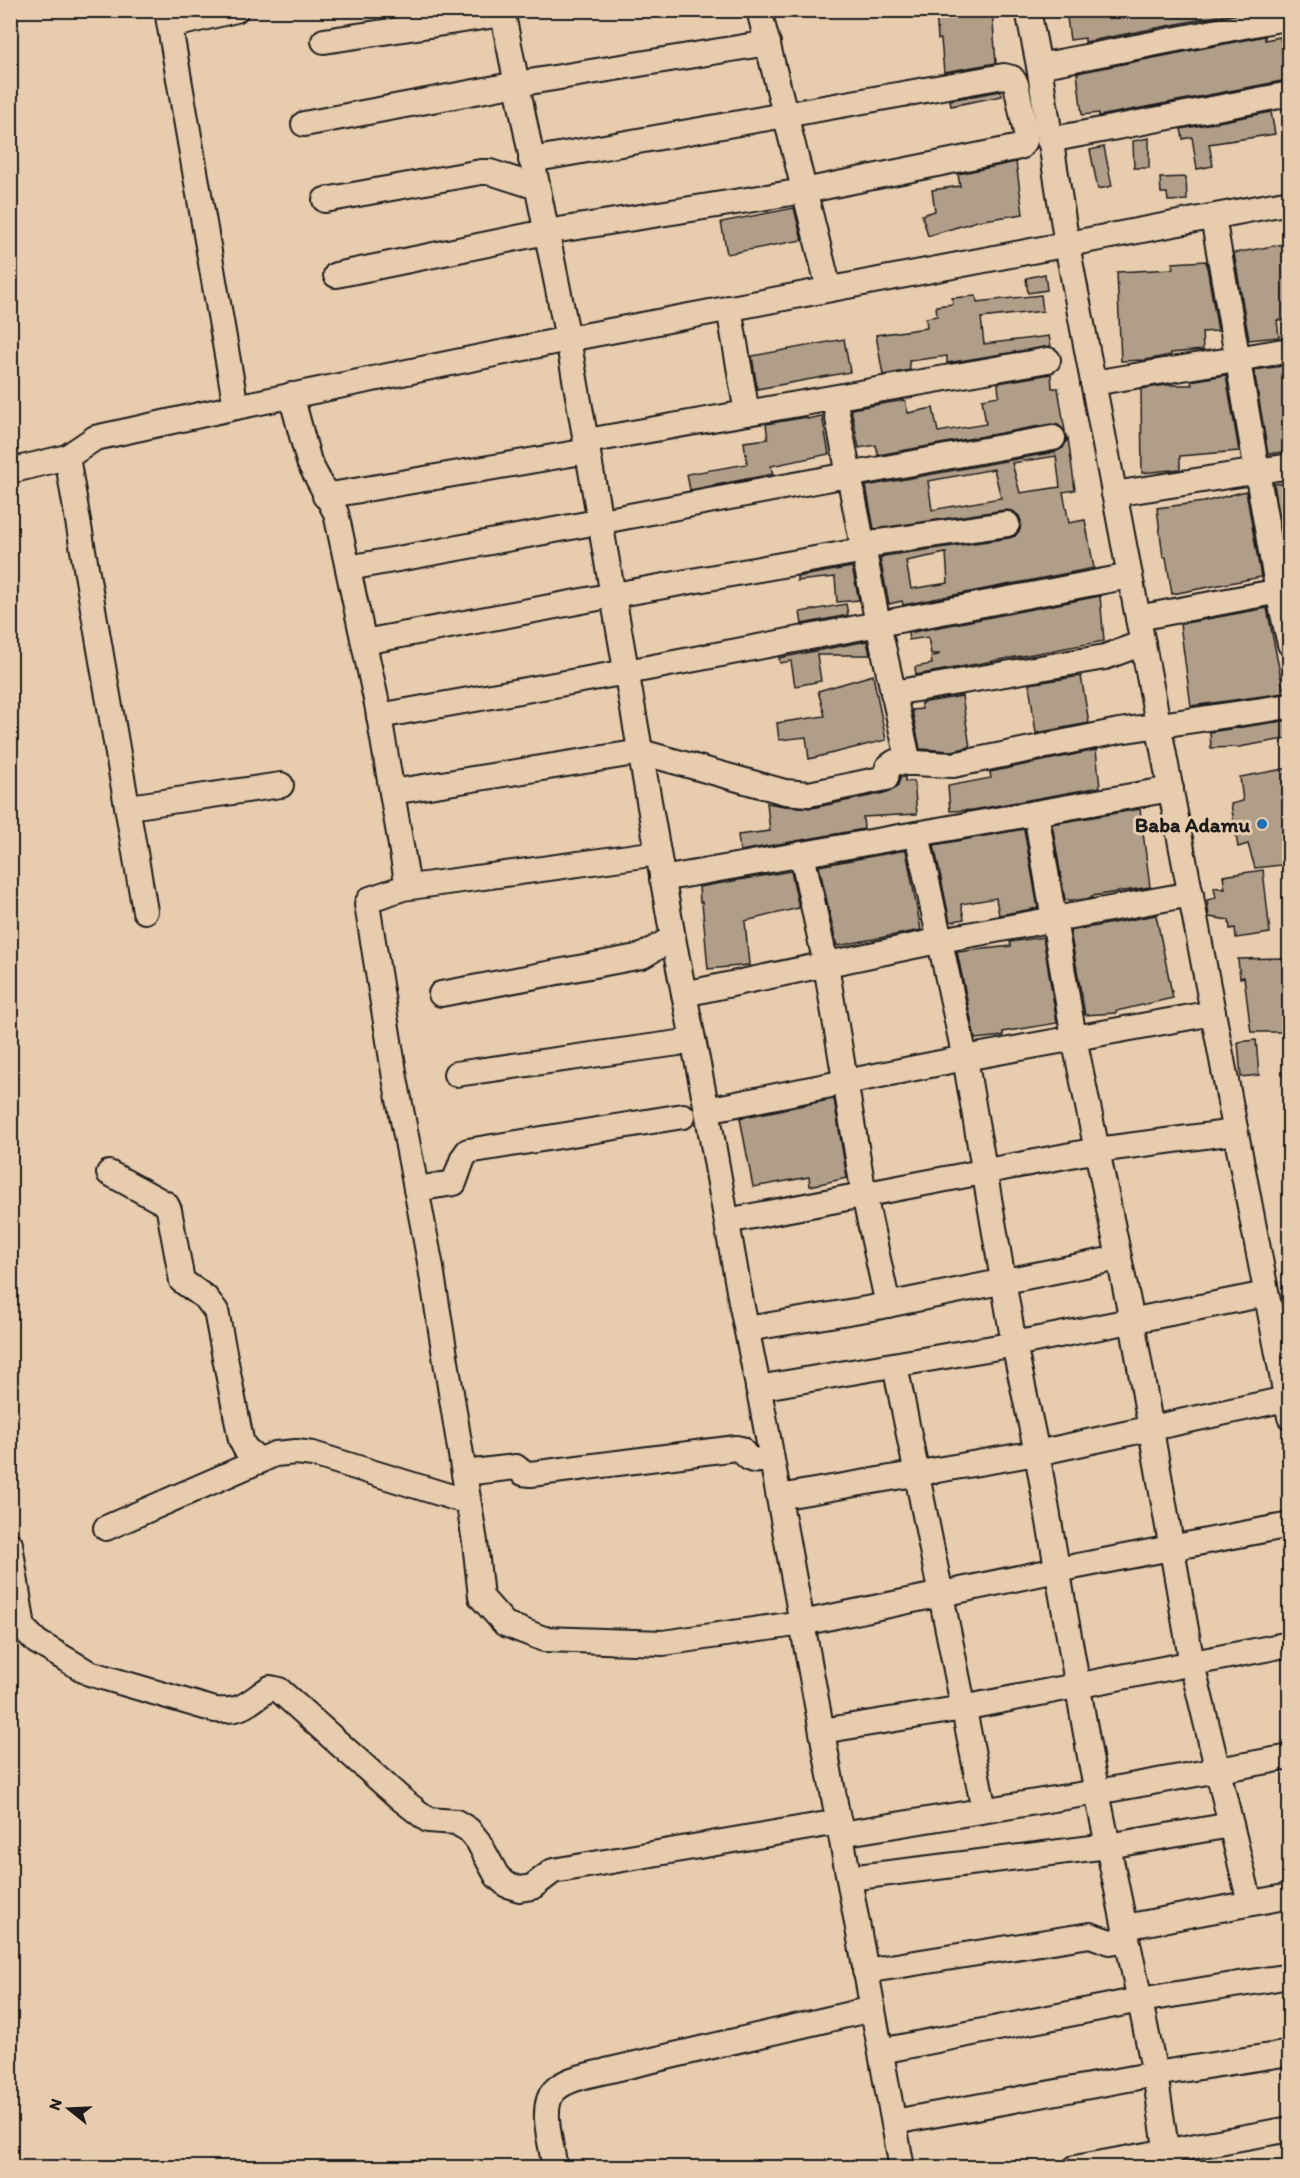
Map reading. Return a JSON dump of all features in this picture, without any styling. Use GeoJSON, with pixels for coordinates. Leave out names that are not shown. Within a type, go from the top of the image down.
{"type":"FeatureCollection","features":[{"type":"Feature","properties":{"kind":"street"},"geometry":{"type":"LineString","coordinates":[[236,10],[168,18],[236,407]]}},
{"type":"Feature","properties":{"kind":"street"},"geometry":{"type":"LineString","coordinates":[[759,10],[829,290]]}},
{"type":"Feature","properties":{"kind":"street"},"geometry":{"type":"LineString","coordinates":[[778,1497],[1037,1453],[1150,1428],[1288,1408],[1067,245],[1028,10]]}},
{"type":"Feature","properties":{"kind":"street"},"geometry":{"type":"LineString","coordinates":[[324,41],[503,12],[588,446],[662,879],[707,1110],[902,2168]]}},
{"type":"Feature","properties":{"kind":"street"},"geometry":{"type":"LineString","coordinates":[[1039,66],[1290,17]]}},
{"type":"Feature","properties":{"kind":"street"},"geometry":{"type":"LineString","coordinates":[[304,124],[517,84],[768,43]]}},
{"type":"Feature","properties":{"kind":"street"},"geometry":{"type":"LineString","coordinates":[[336,275],[546,232],[804,191],[1020,147],[1025,141],[1026,133],[1016,84],[1012,78],[1004,76],[531,160]]}},
{"type":"Feature","properties":{"kind":"street"},"geometry":{"type":"LineString","coordinates":[[1049,141],[1290,94]]}},
{"type":"Feature","properties":{"kind":"street"},"geometry":{"type":"LineString","coordinates":[[325,200],[481,172],[490,172],[537,187]]}},
{"type":"Feature","properties":{"kind":"street"},"geometry":{"type":"LineString","coordinates":[[10,471],[67,457],[95,438],[291,395],[568,339],[1290,202]]}},
{"type":"Feature","properties":{"kind":"street"},"geometry":{"type":"LineString","coordinates":[[1213,217],[1256,471],[1284,590],[1290,644]]}},
{"type":"Feature","properties":{"kind":"street"},"geometry":{"type":"LineString","coordinates":[[729,308],[747,413]]}},
{"type":"Feature","properties":{"kind":"street"},"geometry":{"type":"LineString","coordinates":[[1093,382],[1290,350]]}},
{"type":"Feature","properties":{"kind":"street"},"geometry":{"type":"LineString","coordinates":[[325,496],[747,413],[1048,360]]}},
{"type":"Feature","properties":{"kind":"street"},"geometry":{"type":"LineString","coordinates":[[291,395],[309,462],[336,513],[379,716],[408,887]]}},
{"type":"Feature","properties":{"kind":"street"},"geometry":{"type":"LineString","coordinates":[[834,398],[878,624],[909,763]]}},
{"type":"Feature","properties":{"kind":"street"},"geometry":{"type":"LineString","coordinates":[[348,568],[601,522],[849,473],[1053,438]]}},
{"type":"Feature","properties":{"kind":"street"},"geometry":{"type":"LineString","coordinates":[[67,457],[129,807],[145,911]]}},
{"type":"Feature","properties":{"kind":"street"},"geometry":{"type":"LineString","coordinates":[[1114,494],[1290,466]]}},
{"type":"Feature","properties":{"kind":"street"},"geometry":{"type":"LineString","coordinates":[[364,642],[865,550],[879,542],[1006,524]]}},
{"type":"Feature","properties":{"kind":"street"},"geometry":{"type":"LineString","coordinates":[[379,716],[627,672],[1130,576]]}},
{"type":"Feature","properties":{"kind":"street"},"geometry":{"type":"LineString","coordinates":[[1138,618],[1284,590]]}},
{"type":"Feature","properties":{"kind":"street"},"geometry":{"type":"LineString","coordinates":[[894,693],[1105,657],[1143,643]]}},
{"type":"Feature","properties":{"kind":"street"},"geometry":{"type":"LineString","coordinates":[[392,792],[641,752],[785,792],[809,794],[886,778],[888,767],[895,762],[953,765],[1119,731],[1160,727],[1290,706]]}},
{"type":"Feature","properties":{"kind":"street"},"geometry":{"type":"LineString","coordinates":[[129,807],[281,785]]}},
{"type":"Feature","properties":{"kind":"street"},"geometry":{"type":"LineString","coordinates":[[662,879],[1171,789]]}},
{"type":"Feature","properties":{"kind":"street"},"geometry":{"type":"LineString","coordinates":[[1036,813],[1074,1038],[1132,1321],[1192,1664],[1250,1904]]}},
{"type":"Feature","properties":{"kind":"street"},"geometry":{"type":"LineString","coordinates":[[917,834],[965,1058],[1014,1344],[1037,1453],[1097,1792],[1155,2074],[1168,2159]]}},
{"type":"Feature","properties":{"kind":"street"},"geometry":{"type":"LineString","coordinates":[[658,853],[408,887],[370,899],[367,904],[395,1078],[430,1262],[464,1473],[481,1597],[505,1624],[544,1639],[663,1643],[802,1623],[1290,1525]]}},
{"type":"Feature","properties":{"kind":"street"},"geometry":{"type":"LineString","coordinates":[[802,854],[826,965],[864,1195],[888,1305]]}},
{"type":"Feature","properties":{"kind":"street"},"geometry":{"type":"LineString","coordinates":[[684,994],[1054,918],[1191,894]]}},
{"type":"Feature","properties":{"kind":"street"},"geometry":{"type":"LineString","coordinates":[[441,994],[642,956],[673,938]]}},
{"type":"Feature","properties":{"kind":"street"},"geometry":{"type":"LineString","coordinates":[[707,1110],[965,1058],[1214,1013]]}},
{"type":"Feature","properties":{"kind":"street"},"geometry":{"type":"LineString","coordinates":[[456,1074],[693,1041]]}},
{"type":"Feature","properties":{"kind":"street"},"geometry":{"type":"LineString","coordinates":[[416,1189],[454,1183],[468,1151],[683,1116]]}},
{"type":"Feature","properties":{"kind":"street"},"geometry":{"type":"LineString","coordinates":[[727,1221],[1097,1150],[1235,1132]]}},
{"type":"Feature","properties":{"kind":"street"},"geometry":{"type":"LineString","coordinates":[[109,1173],[166,1204],[182,1281],[206,1298],[216,1311],[242,1440],[245,1448],[260,1461]]}},
{"type":"Feature","properties":{"kind":"street"},"geometry":{"type":"LineString","coordinates":[[747,1329],[888,1305],[1004,1280],[1057,1272],[1119,1257]]}},
{"type":"Feature","properties":{"kind":"street"},"geometry":{"type":"LineString","coordinates":[[758,1388],[1014,1344],[1266,1294]]}},
{"type":"Feature","properties":{"kind":"street"},"geometry":{"type":"LineString","coordinates":[[895,1365],[984,1810]]}},
{"type":"Feature","properties":{"kind":"street"},"geometry":{"type":"LineString","coordinates":[[464,1473],[516,1467],[523,1473],[531,1474],[736,1448],[741,1449],[747,1459],[754,1461],[771,1458]]}},
{"type":"Feature","properties":{"kind":"street"},"geometry":{"type":"LineString","coordinates":[[106,1528],[275,1454],[296,1452],[313,1454],[468,1502]]}},
{"type":"Feature","properties":{"kind":"street"},"geometry":{"type":"LineString","coordinates":[[10,1544],[18,1633],[89,1673],[215,1710],[236,1710],[244,1707],[270,1688],[279,1690],[401,1799],[428,1820],[456,1822],[469,1830],[478,1841],[497,1876],[514,1888],[532,1887],[553,1871],[840,1828],[984,1810],[1290,1757]]}},
{"type":"Feature","properties":{"kind":"street"},"geometry":{"type":"LineString","coordinates":[[822,1731],[963,1708],[1290,1644]]}},
{"type":"Feature","properties":{"kind":"street"},"geometry":{"type":"LineString","coordinates":[[849,1878],[1108,1846],[1231,1825]]}},
{"type":"Feature","properties":{"kind":"street"},"geometry":{"type":"LineString","coordinates":[[865,1971],[1090,1935],[1110,1942],[1126,1933],[1290,1896]]}},
{"type":"Feature","properties":{"kind":"street"},"geometry":{"type":"LineString","coordinates":[[881,2051],[1140,2000],[1290,1976]]}},
{"type":"Feature","properties":{"kind":"street"},"geometry":{"type":"LineString","coordinates":[[555,2168],[546,2113],[549,2099],[555,2090],[567,2083],[606,2071],[872,2009]]}},
{"type":"Feature","properties":{"kind":"street"},"geometry":{"type":"LineString","coordinates":[[894,2122],[1155,2074],[1290,2054]]}},
{"type":"Feature","properties":{"kind":"street"},"geometry":{"type":"LineString","coordinates":[[1074,2168],[1168,2159],[1290,2129]]}},
{"type":"Feature","properties":{"kind":"building"},"geometry":{"type":"Polygon","coordinates":[[[992,10],[996,63],[944,72],[936,12],[992,10]]]}},
{"type":"Feature","properties":{"kind":"building"},"geometry":{"type":"Polygon","coordinates":[[[1066,10],[1150,10],[1150,14],[1169,10],[1249,10],[1085,42],[1085,38],[1070,40],[1066,10]]]}},
{"type":"Feature","properties":{"kind":"building"},"geometry":{"type":"Polygon","coordinates":[[[1265,36],[1265,40],[1280,37],[1287,80],[1099,116],[1099,113],[1082,115],[1077,73],[1265,36]]]}},
{"type":"Feature","properties":{"kind":"building"},"geometry":{"type":"Polygon","coordinates":[[[1001,91],[1002,96],[951,106],[950,100],[1001,91]]]}},
{"type":"Feature","properties":{"kind":"building"},"geometry":{"type":"Polygon","coordinates":[[[1271,112],[1275,134],[1209,144],[1213,166],[1197,169],[1192,137],[1183,139],[1181,129],[1271,112]]]}},
{"type":"Feature","properties":{"kind":"building"},"geometry":{"type":"Polygon","coordinates":[[[1149,138],[1149,168],[1134,168],[1133,141],[1149,138]]]}},
{"type":"Feature","properties":{"kind":"building"},"geometry":{"type":"Polygon","coordinates":[[[1104,147],[1112,186],[1098,189],[1090,150],[1104,147]]]}},
{"type":"Feature","properties":{"kind":"building"},"geometry":{"type":"Polygon","coordinates":[[[1016,162],[1023,214],[977,221],[928,236],[922,215],[935,211],[932,190],[960,186],[958,174],[1016,162]]]}},
{"type":"Feature","properties":{"kind":"building"},"geometry":{"type":"Polygon","coordinates":[[[1186,177],[1187,200],[1168,201],[1167,193],[1161,193],[1160,178],[1186,177]]]}},
{"type":"Feature","properties":{"kind":"building"},"geometry":{"type":"Polygon","coordinates":[[[794,208],[802,240],[727,254],[721,222],[794,208]]]}},
{"type":"Feature","properties":{"kind":"building"},"geometry":{"type":"Polygon","coordinates":[[[1290,243],[1290,320],[1277,320],[1279,337],[1249,340],[1234,253],[1290,243]]]}},
{"type":"Feature","properties":{"kind":"building"},"geometry":{"type":"Polygon","coordinates":[[[1206,261],[1218,331],[1202,332],[1203,350],[1171,353],[1171,355],[1145,360],[1121,361],[1117,272],[1173,269],[1172,263],[1206,261]]]}},
{"type":"Feature","properties":{"kind":"building"},"geometry":{"type":"Polygon","coordinates":[[[1045,274],[1047,290],[1028,293],[1026,278],[1045,274]]]}},
{"type":"Feature","properties":{"kind":"building"},"geometry":{"type":"Polygon","coordinates":[[[1041,295],[1043,311],[981,318],[984,344],[1049,336],[1051,346],[947,363],[947,356],[909,361],[910,370],[883,375],[876,335],[927,328],[926,318],[937,316],[936,306],[953,304],[952,298],[976,296],[977,302],[1041,295]]]}},
{"type":"Feature","properties":{"kind":"building"},"geometry":{"type":"Polygon","coordinates":[[[844,339],[850,372],[757,389],[752,356],[844,339]]]}},
{"type":"Feature","properties":{"kind":"building"},"geometry":{"type":"Polygon","coordinates":[[[1290,365],[1290,451],[1268,454],[1254,370],[1290,365]]]}},
{"type":"Feature","properties":{"kind":"building"},"geometry":{"type":"Polygon","coordinates":[[[1051,374],[1052,388],[1058,388],[1065,431],[1058,425],[1051,424],[878,455],[876,445],[859,448],[851,409],[905,400],[908,413],[933,408],[938,432],[986,424],[982,399],[999,396],[998,383],[1051,374]]]}},
{"type":"Feature","properties":{"kind":"building"},"geometry":{"type":"Polygon","coordinates":[[[1226,375],[1239,451],[1180,456],[1180,469],[1142,473],[1141,389],[1165,385],[1192,385],[1191,381],[1226,375]]]}},
{"type":"Feature","properties":{"kind":"building"},"geometry":{"type":"Polygon","coordinates":[[[822,416],[829,454],[771,466],[773,474],[690,490],[687,474],[747,464],[744,442],[768,439],[766,424],[822,416]]]}},
{"type":"Feature","properties":{"kind":"building"},"geometry":{"type":"Polygon","coordinates":[[[1068,438],[1075,490],[1063,492],[1069,523],[1085,520],[1094,568],[903,605],[902,601],[889,604],[880,558],[1009,538],[1015,536],[1020,530],[1021,521],[1013,511],[1005,510],[874,529],[866,486],[1055,452],[1063,448],[1068,438]],[[1056,456],[1012,463],[1020,493],[1060,487],[1056,456]],[[994,469],[928,481],[932,510],[1001,498],[994,469]],[[946,553],[906,561],[911,589],[948,583],[946,553]]]}},
{"type":"Feature","properties":{"kind":"building"},"geometry":{"type":"Polygon","coordinates":[[[1290,483],[1290,573],[1289,573],[1274,484],[1290,483]]]}},
{"type":"Feature","properties":{"kind":"building"},"geometry":{"type":"Polygon","coordinates":[[[1246,491],[1261,577],[1172,594],[1166,557],[1163,557],[1157,508],[1204,502],[1246,491]]]}},
{"type":"Feature","properties":{"kind":"building"},"geometry":{"type":"Polygon","coordinates":[[[852,567],[859,600],[837,602],[835,577],[797,581],[797,577],[852,567]]]}},
{"type":"Feature","properties":{"kind":"building"},"geometry":{"type":"Polygon","coordinates":[[[1100,596],[1104,641],[916,675],[915,667],[932,664],[931,657],[940,654],[931,654],[928,637],[909,640],[908,633],[1100,596]]]}},
{"type":"Feature","properties":{"kind":"building"},"geometry":{"type":"Polygon","coordinates":[[[846,604],[848,615],[802,624],[800,612],[846,604]]]}},
{"type":"Feature","properties":{"kind":"building"},"geometry":{"type":"Polygon","coordinates":[[[1267,608],[1284,693],[1191,706],[1180,624],[1267,608]]]}},
{"type":"Feature","properties":{"kind":"building"},"geometry":{"type":"Polygon","coordinates":[[[867,641],[870,655],[817,655],[821,681],[795,686],[791,661],[780,663],[779,658],[867,641]]]}},
{"type":"Feature","properties":{"kind":"building"},"geometry":{"type":"Polygon","coordinates":[[[873,675],[886,740],[809,759],[806,737],[779,740],[777,723],[825,716],[818,691],[873,675]]]}},
{"type":"Feature","properties":{"kind":"building"},"geometry":{"type":"Polygon","coordinates":[[[1081,676],[1089,723],[1036,733],[1029,684],[1081,676]]]}},
{"type":"Feature","properties":{"kind":"building"},"geometry":{"type":"Polygon","coordinates":[[[962,696],[970,747],[952,751],[920,749],[912,710],[922,709],[921,703],[962,696]]]}},
{"type":"Feature","properties":{"kind":"building"},"geometry":{"type":"Polygon","coordinates":[[[1289,720],[1290,738],[1239,747],[1211,748],[1210,732],[1289,720]]]}},
{"type":"Feature","properties":{"kind":"building"},"geometry":{"type":"Polygon","coordinates":[[[1096,750],[1100,787],[973,810],[950,811],[948,786],[991,778],[990,772],[1096,750]]]}},
{"type":"Feature","properties":{"kind":"building","name":"Baba Adamu"},"geometry":{"type":"Polygon","coordinates":[[[1290,768],[1290,864],[1255,868],[1248,844],[1238,847],[1231,804],[1243,801],[1240,777],[1290,768]]]}},
{"type":"Feature","properties":{"kind":"building"},"geometry":{"type":"Polygon","coordinates":[[[901,777],[905,777],[905,782],[914,781],[917,814],[863,817],[864,829],[740,851],[738,835],[770,831],[767,803],[812,808],[889,792],[897,787],[901,777]]]}},
{"type":"Feature","properties":{"kind":"building"},"geometry":{"type":"Polygon","coordinates":[[[1140,809],[1150,887],[1092,896],[1092,898],[1065,900],[1052,824],[1140,809]]]}},
{"type":"Feature","properties":{"kind":"building"},"geometry":{"type":"Polygon","coordinates":[[[1024,829],[1038,908],[999,915],[996,898],[961,904],[964,919],[950,922],[934,845],[1024,829]]]}},
{"type":"Feature","properties":{"kind":"building"},"geometry":{"type":"Polygon","coordinates":[[[906,850],[921,930],[837,946],[819,866],[906,850]]]}},
{"type":"Feature","properties":{"kind":"building"},"geometry":{"type":"Polygon","coordinates":[[[1263,870],[1270,933],[1236,938],[1235,928],[1230,929],[1229,920],[1209,917],[1207,900],[1216,898],[1214,887],[1225,889],[1223,876],[1263,870]]]}},
{"type":"Feature","properties":{"kind":"building"},"geometry":{"type":"Polygon","coordinates":[[[791,871],[799,908],[745,921],[749,965],[708,969],[699,887],[791,871]]]}},
{"type":"Feature","properties":{"kind":"building"},"geometry":{"type":"Polygon","coordinates":[[[1156,915],[1173,998],[1116,1011],[1116,1013],[1085,1015],[1070,931],[1156,915]]]}},
{"type":"Feature","properties":{"kind":"building"},"geometry":{"type":"Polygon","coordinates":[[[1043,937],[1057,1023],[1003,1032],[1003,1036],[975,1039],[957,952],[1011,946],[1010,942],[1043,937]]]}},
{"type":"Feature","properties":{"kind":"building"},"geometry":{"type":"Polygon","coordinates":[[[1283,958],[1283,997],[1290,996],[1290,1032],[1251,1032],[1244,977],[1240,978],[1238,959],[1283,958]]]}},
{"type":"Feature","properties":{"kind":"building"},"geometry":{"type":"Polygon","coordinates":[[[1256,1040],[1259,1075],[1241,1077],[1238,1042],[1256,1040]]]}},
{"type":"Feature","properties":{"kind":"building"},"geometry":{"type":"Polygon","coordinates":[[[834,1099],[847,1178],[810,1186],[809,1177],[753,1187],[740,1118],[834,1099]]]}},
{"type":"Feature","properties":{"kind":"place","name":"Baba Adamu"},"geometry":{"type":"Point","coordinates":[1262,824]}}]}
